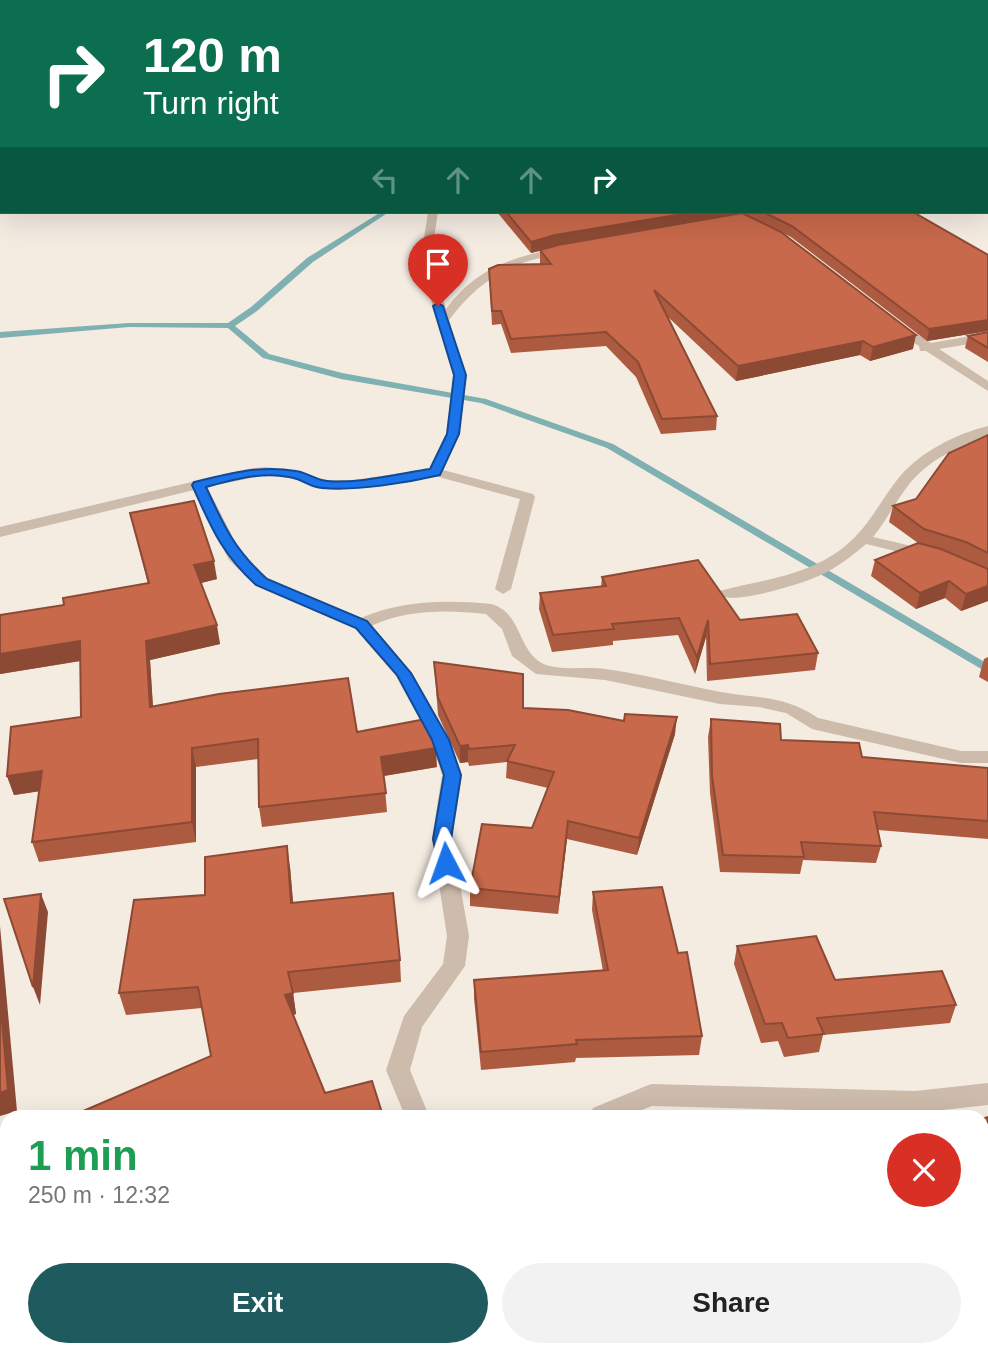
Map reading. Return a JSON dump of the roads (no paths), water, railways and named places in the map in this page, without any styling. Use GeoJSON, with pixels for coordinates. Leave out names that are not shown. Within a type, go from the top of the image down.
{"type":"FeatureCollection","features":[{"type":"Feature","properties":{"kind":"street"},"geometry":{"type":"LineString","coordinates":[[433,214],[427,251],[449,272],[433,290],[460,375],[453,434],[435,472]]}},
{"type":"Feature","properties":{"kind":"street"},"geometry":{"type":"LineString","coordinates":[[442,322],[479,280],[508,265],[580,247]]}},
{"type":"Feature","properties":{"kind":"street"},"geometry":{"type":"LineString","coordinates":[[892,323],[924,348],[988,387]]}},
{"type":"Feature","properties":{"kind":"street"},"geometry":{"type":"LineString","coordinates":[[924,348],[988,337]]}},
{"type":"Feature","properties":{"kind":"street"},"geometry":{"type":"LineString","coordinates":[[725,594],[760,590],[801,579],[836,560],[863,539],[917,467],[967,438],[988,430]]}},
{"type":"Feature","properties":{"kind":"street"},"geometry":{"type":"LineString","coordinates":[[0,532],[247,473],[266,471],[298,475],[321,484],[354,484],[435,472],[528,498],[503,590]]}},
{"type":"Feature","properties":{"kind":"street"},"geometry":{"type":"LineString","coordinates":[[199,485],[237,560],[261,582],[361,624],[403,673],[440,740],[452,775],[442,839],[458,936],[454,966],[412,1023],[398,1070],[415,1110]]}},
{"type":"Feature","properties":{"kind":"street"},"geometry":{"type":"LineString","coordinates":[[863,539],[942,557]]}},
{"type":"Feature","properties":{"kind":"street"},"geometry":{"type":"LineString","coordinates":[[361,624],[384,612],[417,607],[491,609],[510,627],[518,652],[541,670],[604,674],[720,698],[760,701],[792,709],[812,723],[961,758],[988,757]]}},
{"type":"Feature","properties":{"kind":"street"},"geometry":{"type":"LineString","coordinates":[[616,1110],[651,1095],[915,1102],[988,1094]]}},
{"type":"Feature","properties":{"kind":"waterway"},"geometry":{"type":"LineString","coordinates":[[230,326],[254,309],[310,260],[382,214]]}},
{"type":"Feature","properties":{"kind":"waterway"},"geometry":{"type":"LineString","coordinates":[[0,335],[129,325],[230,326]]}},
{"type":"Feature","properties":{"kind":"waterway"},"geometry":{"type":"LineString","coordinates":[[230,326],[266,356],[341,376],[483,401],[610,446],[988,669]]}}]}
